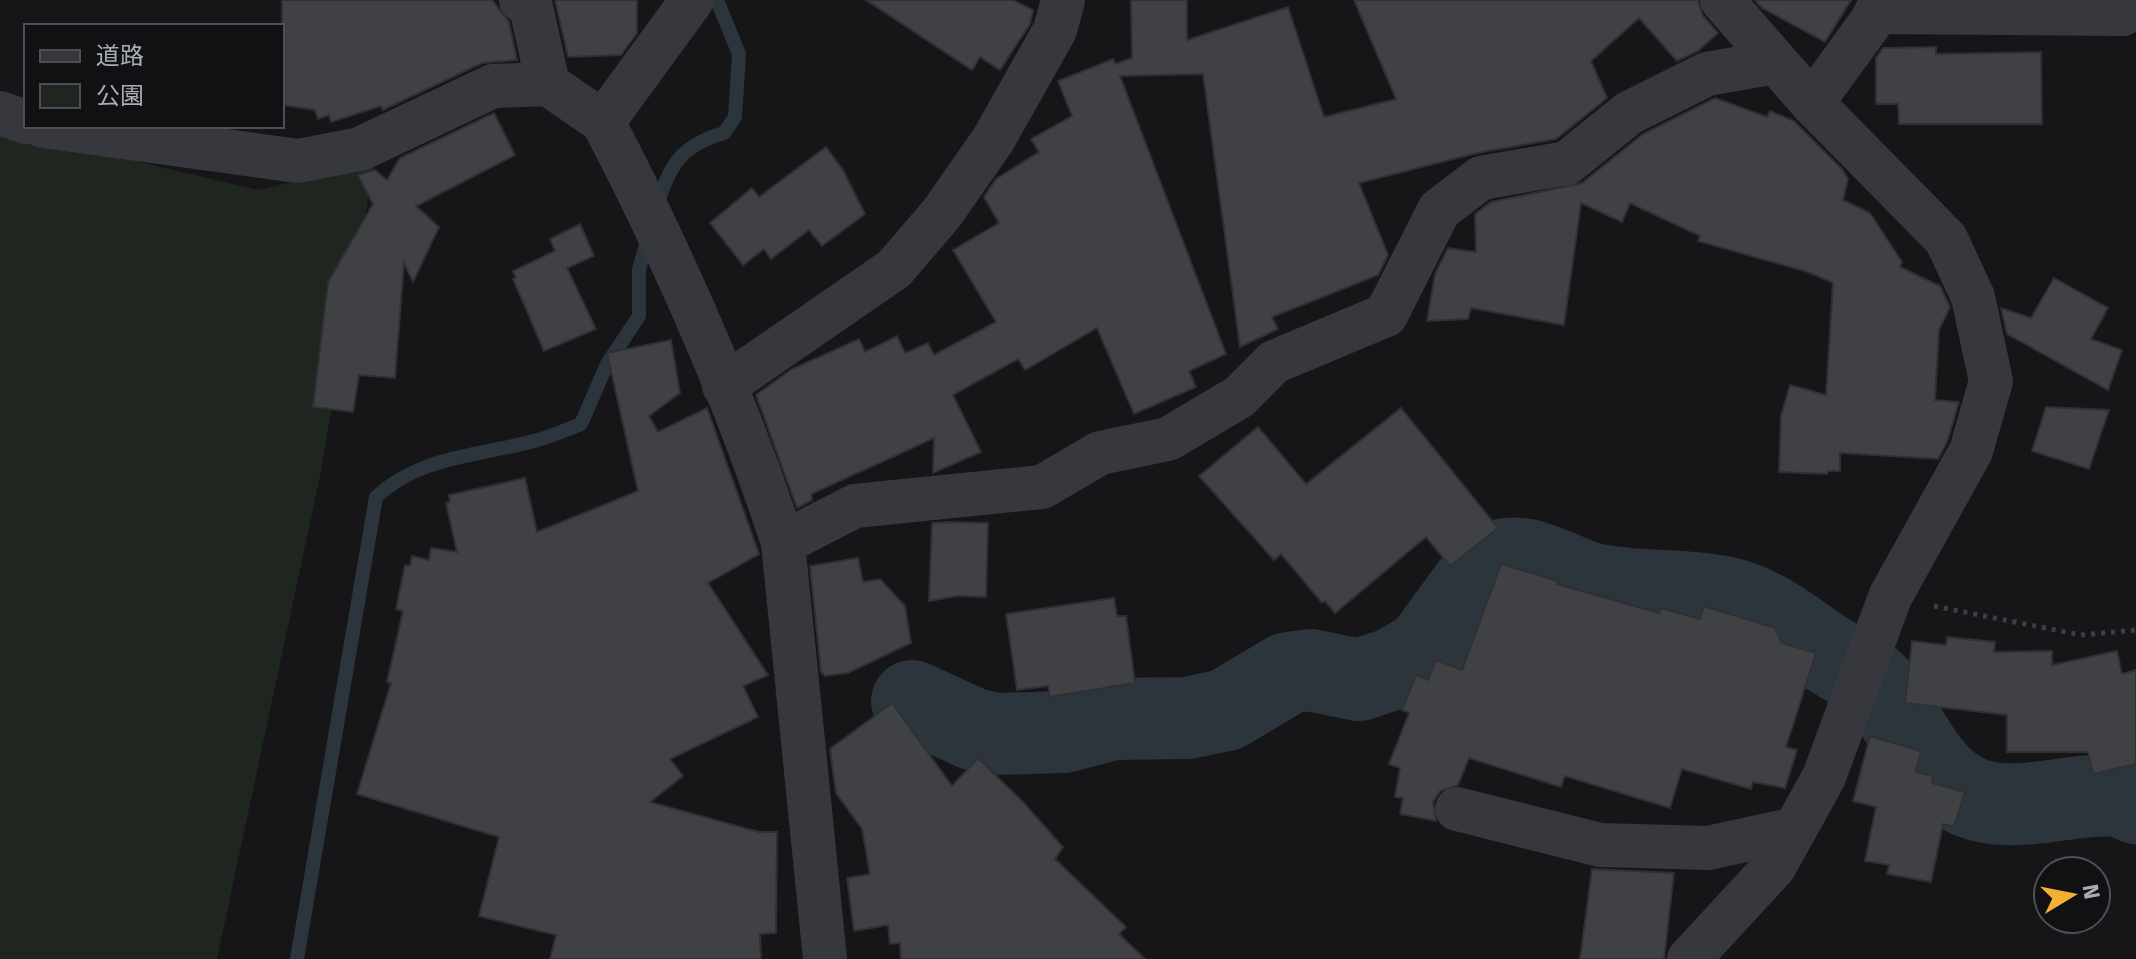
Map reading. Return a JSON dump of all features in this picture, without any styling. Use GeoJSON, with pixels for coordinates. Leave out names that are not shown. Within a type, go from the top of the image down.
{"type":"FeatureCollection","features":[{"type":"Feature","properties":{"kind":"street"},"geometry":{"type":"LineString","coordinates":[[521,0],[531,7],[548,84]]}},
{"type":"Feature","properties":{"kind":"street"},"geometry":{"type":"LineString","coordinates":[[603,122],[692,0]]}},
{"type":"Feature","properties":{"kind":"street"},"geometry":{"type":"LineString","coordinates":[[724,386],[894,269],[942,213],[993,140],[1055,30],[1063,0]]}},
{"type":"Feature","properties":{"kind":"street"},"geometry":{"type":"LineString","coordinates":[[1689,959],[1774,867],[1824,777],[1890,597],[1971,451],[1991,381],[1973,297],[1946,239],[1812,103],[1722,0]]}},
{"type":"Feature","properties":{"kind":"street"},"geometry":{"type":"LineString","coordinates":[[1812,103],[1881,6],[2123,14]]}},
{"type":"Feature","properties":{"kind":"street"},"geometry":{"type":"LineString","coordinates":[[783,543],[855,506],[1042,487],[1100,453],[1168,439],[1239,397],[1274,362],[1386,315],[1439,210],[1481,178],[1567,163],[1629,113],[1707,74],[1775,62]]}},
{"type":"Feature","properties":{"kind":"street"},"geometry":{"type":"LineString","coordinates":[[58,128],[298,161],[360,149],[493,86],[548,84],[603,122],[642,195],[724,386],[762,480],[783,543],[825,959]]}},
{"type":"Feature","properties":{"kind":"street"},"geometry":{"type":"LineString","coordinates":[[0,113],[24,121]]}},
{"type":"Feature","properties":{"kind":"street"},"geometry":{"type":"LineString","coordinates":[[1457,809],[1600,845],[1708,848],[1795,829]]}},
{"type":"Feature","properties":{"kind":"path"},"geometry":{"type":"LineString","coordinates":[[1890,597],[2081,635],[2136,630]]}},
{"type":"Feature","properties":{"kind":"green space"},"geometry":{"type":"Polygon","coordinates":[[[0,129],[258,190],[374,164],[320,476],[217,959],[0,959],[0,129]]]}},
{"type":"Feature","properties":{"kind":"building"},"geometry":{"type":"Polygon","coordinates":[[[282,0],[492,0],[509,22],[517,60],[482,63],[383,110],[381,106],[331,122],[329,115],[318,119],[315,110],[284,105],[282,0]]]}},
{"type":"Feature","properties":{"kind":"building"},"geometry":{"type":"Polygon","coordinates":[[[555,0],[637,0],[637,33],[621,55],[568,57],[555,0]]]}},
{"type":"Feature","properties":{"kind":"building"},"geometry":{"type":"Polygon","coordinates":[[[866,0],[1013,0],[1033,10],[1030,24],[1000,70],[980,57],[972,70],[866,0]]]}},
{"type":"Feature","properties":{"kind":"building"},"geometry":{"type":"Polygon","coordinates":[[[1131,0],[1187,0],[1187,40],[1288,7],[1324,117],[1396,99],[1354,0],[1698,0],[1703,16],[1718,33],[1698,51],[1677,61],[1639,18],[1591,61],[1607,98],[1556,139],[1477,153],[1359,183],[1388,255],[1378,275],[1272,317],[1278,329],[1240,347],[1203,74],[1120,76],[1226,354],[1189,371],[1196,387],[1134,414],[1097,328],[1025,370],[1018,359],[953,395],[981,452],[933,473],[934,438],[811,494],[812,500],[797,508],[756,395],[792,369],[859,339],[865,352],[897,336],[905,353],[928,343],[934,355],[996,322],[953,250],[999,223],[984,197],[996,179],[1039,152],[1031,139],[1072,116],[1058,81],[1113,59],[1115,64],[1132,58],[1131,0]]]}},
{"type":"Feature","properties":{"kind":"building"},"geometry":{"type":"Polygon","coordinates":[[[1755,0],[1851,0],[1825,42],[1762,8],[1755,0]]]}},
{"type":"Feature","properties":{"kind":"building"},"geometry":{"type":"Polygon","coordinates":[[[1936,47],[1936,54],[2041,52],[2042,124],[1899,124],[1898,104],[1876,104],[1876,58],[1883,48],[1936,47]]]}},
{"type":"Feature","properties":{"kind":"building"},"geometry":{"type":"Polygon","coordinates":[[[1715,98],[1767,117],[1770,111],[1794,121],[1842,169],[1848,179],[1843,200],[1870,213],[1902,262],[1900,267],[1940,286],[1950,307],[1939,330],[1935,400],[1959,402],[1947,442],[1938,459],[1840,453],[1840,471],[1828,471],[1827,474],[1779,472],[1781,416],[1790,385],[1826,395],[1833,283],[1808,272],[1698,241],[1700,236],[1630,203],[1622,222],[1581,203],[1564,325],[1471,308],[1468,319],[1427,321],[1435,274],[1448,248],[1476,252],[1475,214],[1491,202],[1582,183],[1643,134],[1715,98]]]}},
{"type":"Feature","properties":{"kind":"building"},"geometry":{"type":"Polygon","coordinates":[[[494,113],[515,155],[416,206],[439,227],[413,282],[404,263],[395,378],[359,375],[353,412],[313,407],[328,282],[373,204],[358,175],[375,170],[387,180],[400,158],[494,113]]]}},
{"type":"Feature","properties":{"kind":"building"},"geometry":{"type":"Polygon","coordinates":[[[826,147],[843,170],[865,214],[822,246],[809,230],[771,259],[764,249],[743,265],[710,223],[752,188],[759,197],[826,147]]]}},
{"type":"Feature","properties":{"kind":"building"},"geometry":{"type":"Polygon","coordinates":[[[580,224],[594,256],[567,268],[596,329],[544,351],[513,279],[516,278],[513,271],[555,251],[550,239],[580,224]]]}},
{"type":"Feature","properties":{"kind":"building"},"geometry":{"type":"Polygon","coordinates":[[[2054,278],[2108,308],[2091,339],[2122,350],[2108,390],[2007,334],[2001,308],[2031,318],[2054,278]]]}},
{"type":"Feature","properties":{"kind":"building"},"geometry":{"type":"Polygon","coordinates":[[[671,340],[680,393],[649,416],[658,432],[707,408],[759,554],[708,583],[768,675],[743,686],[758,717],[670,759],[683,776],[650,802],[759,832],[777,832],[776,933],[760,934],[761,959],[550,959],[556,935],[479,916],[499,837],[357,794],[391,683],[387,682],[403,611],[396,609],[405,565],[410,566],[412,556],[429,560],[431,548],[457,552],[446,503],[450,502],[449,495],[525,478],[537,532],[638,491],[607,353],[671,340]]]}},
{"type":"Feature","properties":{"kind":"building"},"geometry":{"type":"Polygon","coordinates":[[[2046,407],[2109,410],[2089,469],[2032,451],[2046,407]]]}},
{"type":"Feature","properties":{"kind":"building"},"geometry":{"type":"Polygon","coordinates":[[[1401,408],[1498,528],[1450,566],[1426,537],[1335,613],[1325,601],[1322,603],[1281,554],[1274,560],[1199,476],[1258,427],[1306,484],[1401,408]]]}},
{"type":"Feature","properties":{"kind":"building"},"geometry":{"type":"Polygon","coordinates":[[[932,523],[988,523],[986,597],[957,596],[929,601],[932,523]]]}},
{"type":"Feature","properties":{"kind":"building"},"geometry":{"type":"Polygon","coordinates":[[[858,558],[863,582],[880,579],[905,606],[911,643],[848,673],[825,676],[821,672],[810,566],[858,558]]]}},
{"type":"Feature","properties":{"kind":"building"},"geometry":{"type":"Polygon","coordinates":[[[1501,564],[1558,581],[1557,584],[1659,613],[1661,608],[1700,619],[1704,606],[1775,628],[1782,643],[1816,653],[1786,747],[1797,750],[1785,788],[1753,782],[1751,789],[1682,769],[1670,808],[1565,776],[1561,787],[1469,758],[1458,785],[1440,791],[1433,802],[1436,821],[1400,814],[1403,798],[1395,797],[1400,768],[1389,764],[1409,713],[1402,710],[1416,675],[1428,680],[1436,660],[1462,670],[1501,564]]]}},
{"type":"Feature","properties":{"kind":"building"},"geometry":{"type":"Polygon","coordinates":[[[1114,598],[1117,616],[1126,616],[1135,683],[1050,697],[1048,686],[1017,690],[1006,614],[1114,598]]]}},
{"type":"Feature","properties":{"kind":"building"},"geometry":{"type":"Polygon","coordinates":[[[1947,637],[1995,642],[1994,652],[2052,651],[2052,665],[2117,651],[2122,674],[2136,670],[2136,764],[2093,774],[2088,752],[2007,752],[2007,715],[1905,703],[1912,641],[1946,645],[1947,637]]]}},
{"type":"Feature","properties":{"kind":"building"},"geometry":{"type":"Polygon","coordinates":[[[892,703],[952,786],[978,758],[1024,803],[1063,847],[1055,859],[1126,927],[1119,934],[1145,959],[901,959],[900,943],[890,944],[888,925],[854,931],[847,878],[870,874],[862,829],[836,793],[830,749],[892,703]]]}},
{"type":"Feature","properties":{"kind":"building"},"geometry":{"type":"Polygon","coordinates":[[[1870,736],[1921,751],[1916,772],[1933,776],[1932,783],[1965,792],[1954,827],[1943,824],[1931,882],[1887,874],[1889,865],[1865,861],[1876,807],[1853,801],[1870,736]]]}},
{"type":"Feature","properties":{"kind":"building"},"geometry":{"type":"Polygon","coordinates":[[[1592,869],[1674,873],[1664,959],[1580,959],[1592,869]]]}},
{"type":"Feature","properties":{"kind":"waterway"},"geometry":{"type":"LineString","coordinates":[[657,206],[672,168],[679,159],[698,144],[724,133],[735,117],[739,54],[717,0]]}},
{"type":"Feature","properties":{"kind":"waterway"},"geometry":{"type":"LineString","coordinates":[[297,959],[376,497],[393,483],[431,465],[540,439],[581,424],[607,364],[639,316],[639,269],[648,238]]}},
{"type":"Feature","properties":{"kind":"waterway"},"geometry":{"type":"LineString","coordinates":[[912,701],[973,729],[996,734],[1063,732],[1113,719],[1187,718],[1226,710],[1288,673],[1310,670],[1359,680],[1395,668],[1425,650],[1487,565],[1514,558],[1539,563],[1590,583],[1624,589],[1711,595],[1741,602],[1766,613],[1873,683],[1937,774],[1965,795],[1987,802],[2010,804],[2101,795],[2136,803]]}}]}
